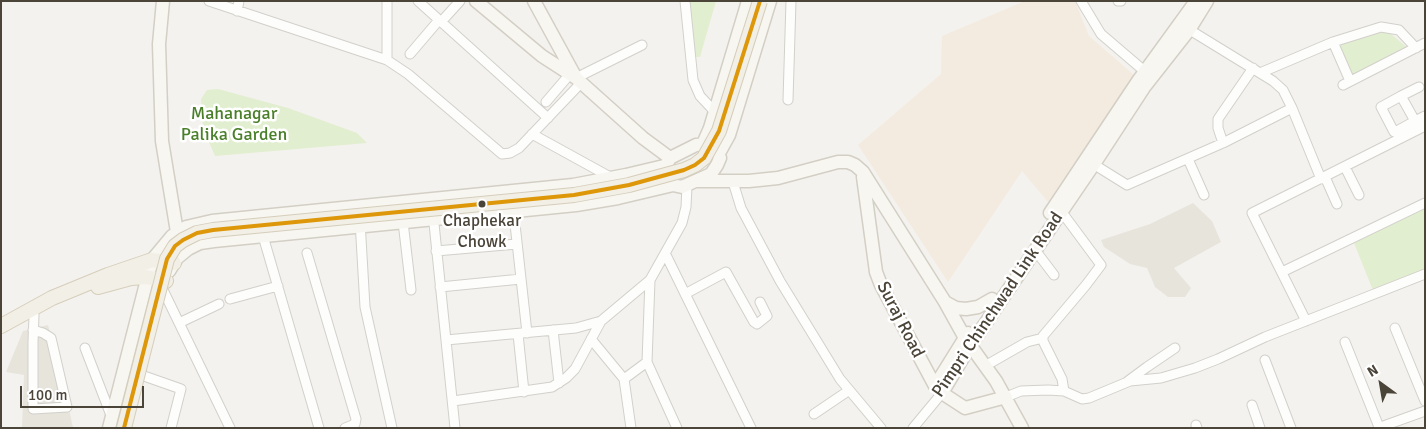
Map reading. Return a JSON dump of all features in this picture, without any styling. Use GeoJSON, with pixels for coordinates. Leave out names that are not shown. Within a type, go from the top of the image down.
{"type":"FeatureCollection","features":[{"type":"Feature","properties":{"kind":"main road"},"geometry":{"type":"LineString","coordinates":[[163,1],[159,44],[162,141],[177,232],[188,249]]}},
{"type":"Feature","properties":{"kind":"main road"},"geometry":{"type":"LineString","coordinates":[[476,1],[542,56],[576,78],[667,162]]}},
{"type":"Feature","properties":{"kind":"main road"},"geometry":{"type":"LineString","coordinates":[[534,1],[576,78]]}},
{"type":"Feature","properties":{"kind":"main road"},"geometry":{"type":"LineString","coordinates":[[703,144],[715,112],[748,1]]}},
{"type":"Feature","properties":{"kind":"main road"},"geometry":{"type":"LineString","coordinates":[[124,428],[167,259],[175,246],[183,240],[198,233],[213,230],[574,195],[629,185],[684,170],[704,158],[719,131],[760,1]]}},
{"type":"Feature","properties":{"kind":"main road"},"geometry":{"type":"LineString","coordinates":[[110,423],[152,260],[159,249],[177,232],[195,224],[212,221],[359,207],[514,211],[576,205],[618,198],[673,185],[682,187],[692,184],[712,174],[729,135],[770,1]]}},
{"type":"Feature","properties":{"kind":"main road","name":"Pimpri Chinchwad Link Road"},"geometry":{"type":"LineString","coordinates":[[1184,27],[1196,1]]}},
{"type":"Feature","properties":{"kind":"main road","name":"Pimpri Chinchwad Link Road"},"geometry":{"type":"LineString","coordinates":[[939,390],[968,342],[1148,74],[1206,1]]}},
{"type":"Feature","properties":{"kind":"main road"},"geometry":{"type":"LineString","coordinates":[[131,428],[165,287],[174,263],[188,249],[206,242],[403,222],[433,209],[512,191],[573,185],[612,178],[667,162],[690,148],[703,144],[712,146],[733,182]]}},
{"type":"Feature","properties":{"kind":"main road"},"geometry":{"type":"LineString","coordinates":[[667,162],[664,175],[673,185]]}},
{"type":"Feature","properties":{"kind":"main road"},"geometry":{"type":"LineString","coordinates":[[692,184],[778,178],[838,162],[848,162],[855,165],[863,172],[968,342],[1006,397],[1018,426]]}},
{"type":"Feature","properties":{"kind":"main road","name":"Pimpri Chinchwad Link Road"},"geometry":{"type":"LineString","coordinates":[[996,301],[1035,250],[1090,162]]}},
{"type":"Feature","properties":{"kind":"main road","name":"Suraj Road"},"geometry":{"type":"LineString","coordinates":[[863,172],[876,272],[881,285],[939,390],[966,408],[1006,397]]}},
{"type":"Feature","properties":{"kind":"main road"},"geometry":{"type":"LineString","coordinates":[[1,326],[52,298],[108,275],[152,260],[174,263]]}},
{"type":"Feature","properties":{"kind":"main road"},"geometry":{"type":"LineString","coordinates":[[1,334],[34,315],[83,293],[131,278],[146,278],[165,287]]}},
{"type":"Feature","properties":{"kind":"main road"},"geometry":{"type":"LineString","coordinates":[[945,302],[956,308],[966,309],[996,301]]}},
{"type":"Feature","properties":{"kind":"street"},"geometry":{"type":"LineString","coordinates":[[209,1],[387,60],[408,74],[502,154],[510,153],[519,148],[548,118],[576,78]]}},
{"type":"Feature","properties":{"kind":"street"},"geometry":{"type":"LineString","coordinates":[[237,11],[239,1]]}},
{"type":"Feature","properties":{"kind":"street"},"geometry":{"type":"LineString","coordinates":[[387,1],[387,60]]}},
{"type":"Feature","properties":{"kind":"street"},"geometry":{"type":"LineString","coordinates":[[418,1],[548,118]]}},
{"type":"Feature","properties":{"kind":"street"},"geometry":{"type":"LineString","coordinates":[[410,54],[460,1]]}},
{"type":"Feature","properties":{"kind":"street"},"geometry":{"type":"LineString","coordinates":[[685,1],[693,80],[700,96],[715,112]]}},
{"type":"Feature","properties":{"kind":"street"},"geometry":{"type":"LineString","coordinates":[[788,100],[791,1]]}},
{"type":"Feature","properties":{"kind":"street"},"geometry":{"type":"LineString","coordinates":[[1081,1],[1101,34],[1148,74]]}},
{"type":"Feature","properties":{"kind":"street"},"geometry":{"type":"LineString","coordinates":[[1184,27],[1256,71],[1283,90],[1323,178],[1337,204]]}},
{"type":"Feature","properties":{"kind":"street"},"geometry":{"type":"LineString","coordinates":[[1223,143],[1218,128],[1218,119],[1221,112],[1256,71],[1333,42],[1381,27],[1399,30],[1416,48]]}},
{"type":"Feature","properties":{"kind":"street"},"geometry":{"type":"LineString","coordinates":[[1333,42],[1347,83],[1425,44]]}},
{"type":"Feature","properties":{"kind":"street"},"geometry":{"type":"LineString","coordinates":[[546,102],[576,78],[642,44]]}},
{"type":"Feature","properties":{"kind":"street"},"geometry":{"type":"LineString","coordinates":[[1418,87],[1382,106],[1380,109],[1395,132],[1420,125]]}},
{"type":"Feature","properties":{"kind":"street"},"geometry":{"type":"LineString","coordinates":[[1401,96],[1420,125]]}},
{"type":"Feature","properties":{"kind":"street"},"geometry":{"type":"LineString","coordinates":[[1090,162],[1127,185],[1223,143],[1292,108]]}},
{"type":"Feature","properties":{"kind":"street"},"geometry":{"type":"LineString","coordinates":[[1306,321],[1252,213],[1323,178],[1420,125],[1425,116]]}},
{"type":"Feature","properties":{"kind":"street"},"geometry":{"type":"LineString","coordinates":[[532,134],[612,178]]}},
{"type":"Feature","properties":{"kind":"street"},"geometry":{"type":"LineString","coordinates":[[1188,159],[1204,195]]}},
{"type":"Feature","properties":{"kind":"street"},"geometry":{"type":"LineString","coordinates":[[1345,166],[1359,195]]}},
{"type":"Feature","properties":{"kind":"street"},"geometry":{"type":"LineString","coordinates":[[733,182],[741,208],[780,281],[848,391],[881,428]]}},
{"type":"Feature","properties":{"kind":"street"},"geometry":{"type":"LineString","coordinates":[[454,402],[552,387],[575,369],[601,321],[650,280],[682,223],[692,184]]}},
{"type":"Feature","properties":{"kind":"street"},"geometry":{"type":"LineString","coordinates":[[512,191],[521,279],[524,392]]}},
{"type":"Feature","properties":{"kind":"street"},"geometry":{"type":"LineString","coordinates":[[1282,272],[1425,203]]}},
{"type":"Feature","properties":{"kind":"street"},"geometry":{"type":"LineString","coordinates":[[359,207],[365,307],[392,428]]}},
{"type":"Feature","properties":{"kind":"street"},"geometry":{"type":"LineString","coordinates":[[433,209],[436,251],[454,402],[455,428]]}},
{"type":"Feature","properties":{"kind":"street"},"geometry":{"type":"LineString","coordinates":[[985,366],[1027,342],[1043,338],[1101,265],[1061,211]]}},
{"type":"Feature","properties":{"kind":"street"},"geometry":{"type":"LineString","coordinates":[[403,222],[411,290]]}},
{"type":"Feature","properties":{"kind":"street"},"geometry":{"type":"LineString","coordinates":[[263,236],[319,428]]}},
{"type":"Feature","properties":{"kind":"street"},"geometry":{"type":"LineString","coordinates":[[436,251],[517,244]]}},
{"type":"Feature","properties":{"kind":"street"},"geometry":{"type":"LineString","coordinates":[[1035,250],[1054,275]]}},
{"type":"Feature","properties":{"kind":"street"},"geometry":{"type":"LineString","coordinates":[[665,253],[751,428]]}},
{"type":"Feature","properties":{"kind":"street"},"geometry":{"type":"LineString","coordinates":[[307,254],[356,419],[355,424],[345,428]]}},
{"type":"Feature","properties":{"kind":"street"},"geometry":{"type":"LineString","coordinates":[[685,294],[726,272],[754,322],[757,324],[767,316],[760,302]]}},
{"type":"Feature","properties":{"kind":"street"},"geometry":{"type":"LineString","coordinates":[[1006,397],[1021,391],[1048,390],[1064,391],[1082,399],[1126,383],[1161,378],[1226,356],[1265,337],[1425,274]]}},
{"type":"Feature","properties":{"kind":"street"},"geometry":{"type":"LineString","coordinates":[[440,287],[521,279]]}},
{"type":"Feature","properties":{"kind":"street"},"geometry":{"type":"LineString","coordinates":[[650,280],[647,362],[677,428]]}},
{"type":"Feature","properties":{"kind":"street"},"geometry":{"type":"LineString","coordinates":[[230,299],[278,286]]}},
{"type":"Feature","properties":{"kind":"street"},"geometry":{"type":"LineString","coordinates":[[165,287],[179,323],[230,428]]}},
{"type":"Feature","properties":{"kind":"street"},"geometry":{"type":"LineString","coordinates":[[179,323],[219,304]]}},
{"type":"Feature","properties":{"kind":"street"},"geometry":{"type":"LineString","coordinates":[[34,315],[33,409],[67,407],[51,338],[34,330]]}},
{"type":"Feature","properties":{"kind":"street"},"geometry":{"type":"LineString","coordinates":[[446,340],[576,328],[601,321]]}},
{"type":"Feature","properties":{"kind":"street"},"geometry":{"type":"LineString","coordinates":[[1395,328],[1425,401]]}},
{"type":"Feature","properties":{"kind":"street"},"geometry":{"type":"LineString","coordinates":[[553,330],[559,383]]}},
{"type":"Feature","properties":{"kind":"street"},"geometry":{"type":"LineString","coordinates":[[1043,338],[1062,379],[1064,391]]}},
{"type":"Feature","properties":{"kind":"street"},"geometry":{"type":"LineString","coordinates":[[592,339],[624,379],[631,428]]}},
{"type":"Feature","properties":{"kind":"street"},"geometry":{"type":"LineString","coordinates":[[1345,342],[1382,427],[1425,411]]}},
{"type":"Feature","properties":{"kind":"street"},"geometry":{"type":"LineString","coordinates":[[84,348],[110,423]]}},
{"type":"Feature","properties":{"kind":"street"},"geometry":{"type":"LineString","coordinates":[[1126,383],[1175,348]]}},
{"type":"Feature","properties":{"kind":"street"},"geometry":{"type":"LineString","coordinates":[[1265,360],[1291,428]]}},
{"type":"Feature","properties":{"kind":"street"},"geometry":{"type":"LineString","coordinates":[[624,379],[647,362]]}},
{"type":"Feature","properties":{"kind":"street"},"geometry":{"type":"LineString","coordinates":[[144,376],[181,389],[171,428]]}},
{"type":"Feature","properties":{"kind":"street","name":"Pimpri Chinchwad Link Road"},"geometry":{"type":"LineString","coordinates":[[913,428],[930,407],[939,390]]}},
{"type":"Feature","properties":{"kind":"street"},"geometry":{"type":"LineString","coordinates":[[814,414],[848,391]]}},
{"type":"Feature","properties":{"kind":"street"},"geometry":{"type":"LineString","coordinates":[[1252,405],[1260,428]]}},
{"type":"Feature","properties":{"kind":"shaded area"},"geometry":{"type":"Polygon","coordinates":[[[1025,1],[1075,1],[1089,36],[1134,75],[1048,202],[1022,171],[948,282],[858,145],[941,74],[942,36],[1025,1]]]}},
{"type":"Feature","properties":{"kind":"shaded area"},"geometry":{"type":"Polygon","coordinates":[[[1193,203],[1212,221],[1221,242],[1174,268],[1191,288],[1185,297],[1168,297],[1155,287],[1147,268],[1130,264],[1104,247],[1101,240],[1150,224],[1193,203]]]}},
{"type":"Feature","properties":{"kind":"shaded area"},"geometry":{"type":"Polygon","coordinates":[[[48,325],[63,379],[73,428],[22,428],[24,375],[6,372],[23,331],[48,325]]]}},
{"type":"Feature","properties":{"kind":"green space"},"geometry":{"type":"Polygon","coordinates":[[[690,1],[716,1],[700,57],[688,57],[690,1]]]}},
{"type":"Feature","properties":{"kind":"green space"},"geometry":{"type":"Polygon","coordinates":[[[1385,29],[1409,49],[1346,80],[1338,46],[1346,41],[1385,29]]]}},
{"type":"Feature","properties":{"kind":"green space","name":"Mahanagar Palika Garden"},"geometry":{"type":"Polygon","coordinates":[[[218,89],[288,108],[357,133],[367,143],[215,156],[203,128],[201,99],[207,90],[218,89]]]}},
{"type":"Feature","properties":{"kind":"green space"},"geometry":{"type":"Polygon","coordinates":[[[1425,207],[1425,274],[1374,293],[1352,238],[1425,207]]]}},
{"type":"Feature","properties":{"kind":"transit line"},"geometry":{"type":"LineString","coordinates":[[124,428],[167,259],[175,246],[183,240],[197,233],[213,230],[574,195],[629,185],[684,170],[704,158],[719,131],[760,1]]}},
{"type":"Feature","properties":{"kind":"place","name":"Chaphekar Chowk"},"geometry":{"type":"Point","coordinates":[482,204]}}]}
